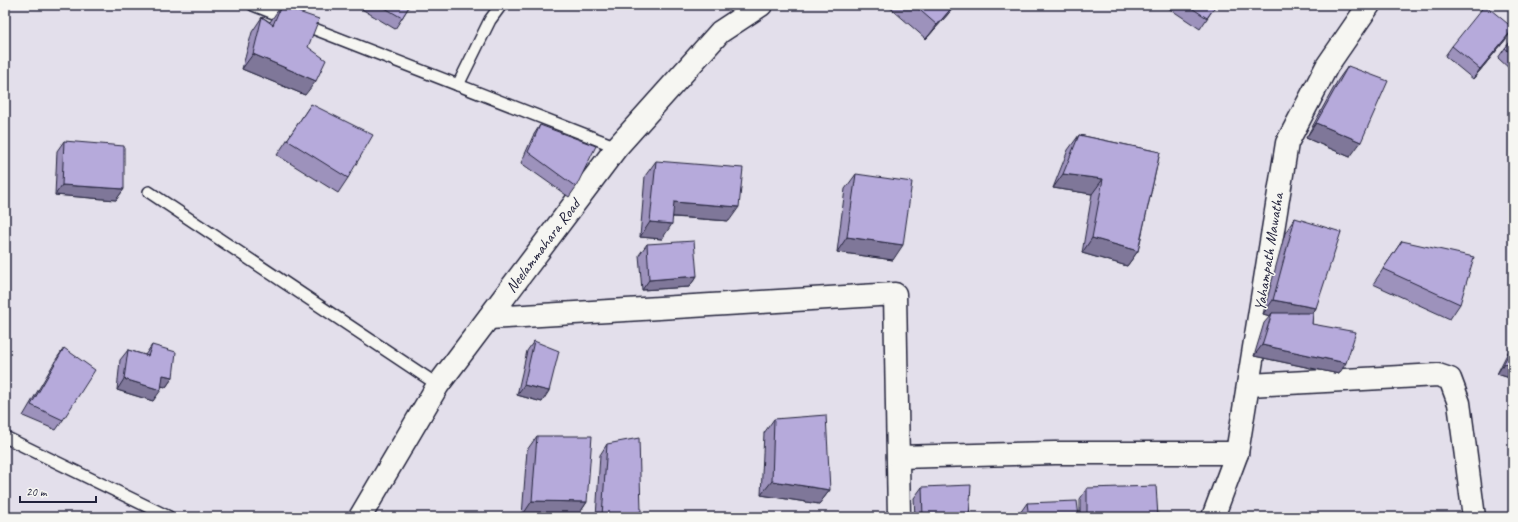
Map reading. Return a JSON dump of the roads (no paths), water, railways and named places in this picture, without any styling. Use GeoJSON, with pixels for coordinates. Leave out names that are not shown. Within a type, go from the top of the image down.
{"type":"FeatureCollection","features":[{"type":"Feature","properties":{"kind":"street","name":"Neelammahara Road"},"geometry":{"type":"LineString","coordinates":[[360,517],[438,385],[617,147],[720,32],[761,5]]}},
{"type":"Feature","properties":{"kind":"street","name":"Yahampath Mawatha"},"geometry":{"type":"LineString","coordinates":[[1213,517],[1237,453],[1287,143],[1327,66],[1369,5]]}},
{"type":"Feature","properties":{"kind":"street"},"geometry":{"type":"LineString","coordinates":[[489,318],[895,294],[899,517]]}},
{"type":"Feature","properties":{"kind":"street"},"geometry":{"type":"LineString","coordinates":[[1249,385],[1438,376],[1450,379],[1459,403],[1474,517]]}},
{"type":"Feature","properties":{"kind":"street"},"geometry":{"type":"LineString","coordinates":[[898,457],[1055,453],[1237,453]]}},
{"type":"Feature","properties":{"kind":"lane"},"geometry":{"type":"LineString","coordinates":[[253,5],[617,147]]}},
{"type":"Feature","properties":{"kind":"lane"},"geometry":{"type":"LineString","coordinates":[[458,85],[490,20],[501,5]]}},
{"type":"Feature","properties":{"kind":"lane"},"geometry":{"type":"LineString","coordinates":[[149,192],[438,385]]}},
{"type":"Feature","properties":{"kind":"lane"},"geometry":{"type":"LineString","coordinates":[[5,437],[169,517]]}}]}
